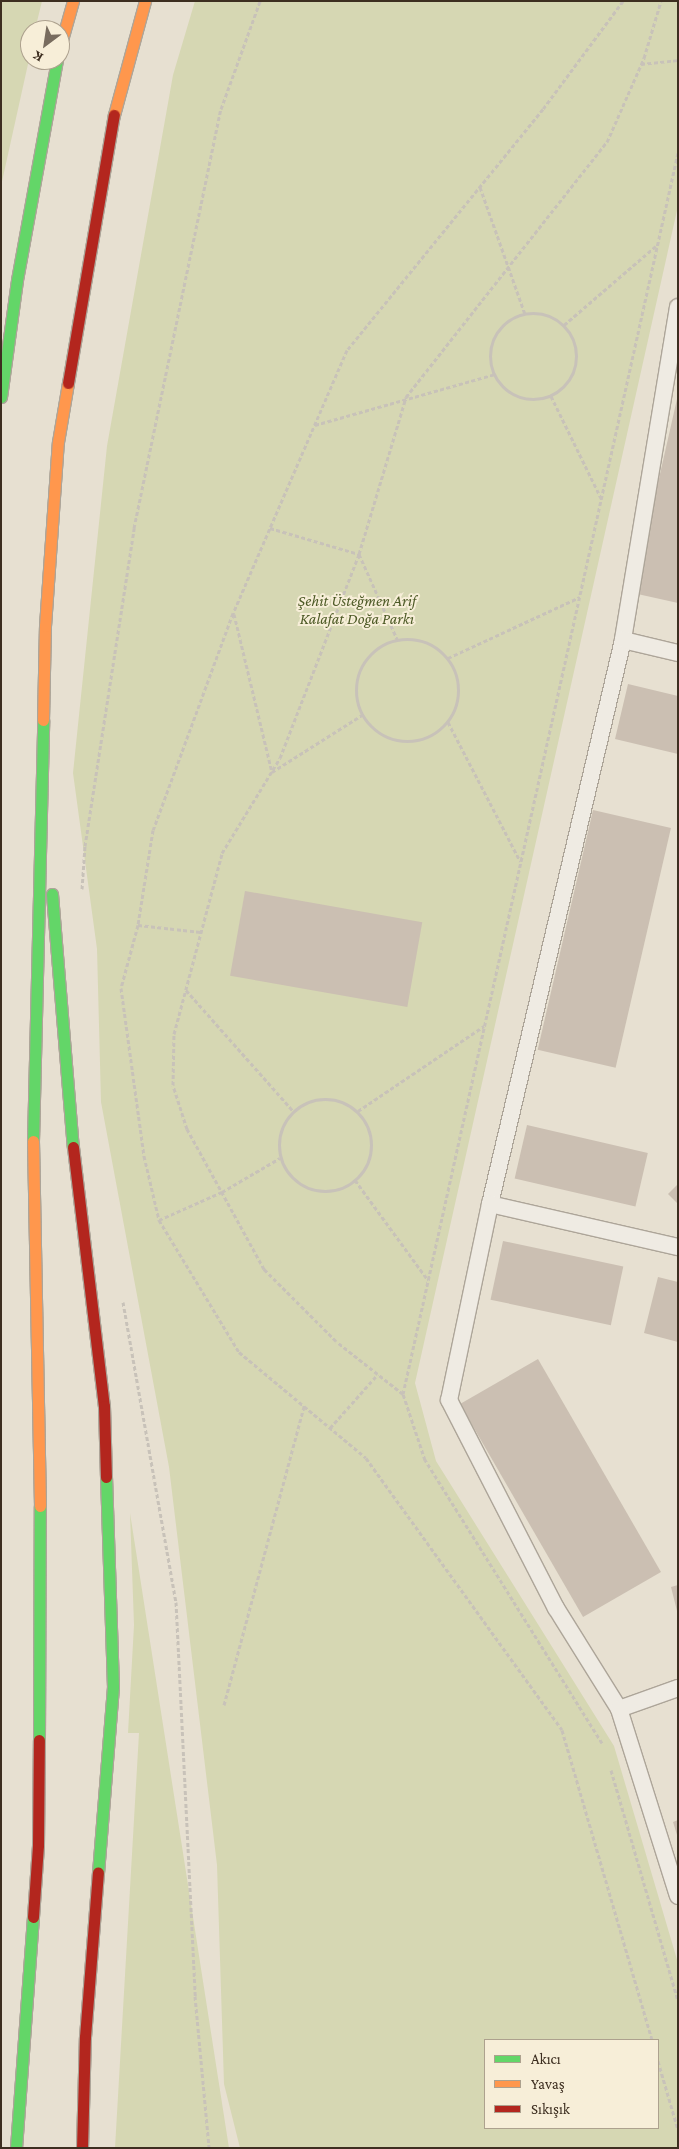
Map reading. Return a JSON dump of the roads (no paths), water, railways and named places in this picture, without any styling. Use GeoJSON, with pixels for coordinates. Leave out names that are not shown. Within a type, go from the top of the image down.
{"type":"FeatureCollection","features":[{"type":"Feature","properties":{"kind":"highway"},"geometry":{"type":"LineString","coordinates":[[68,20],[73,1]]}},
{"type":"Feature","properties":{"kind":"highway"},"geometry":{"type":"LineString","coordinates":[[16,2148],[38,1845],[40,1494],[33,1129],[45,626],[58,442],[113,117],[145,1]]}},
{"type":"Feature","properties":{"kind":"highway"},"geometry":{"type":"LineString","coordinates":[[1,397],[17,280],[55,70]]}},
{"type":"Feature","properties":{"kind":"highway"},"geometry":{"type":"LineString","coordinates":[[41,821],[58,936],[65,1083],[104,1406],[113,1687],[85,2037],[82,2148]]}},
{"type":"Feature","properties":{"kind":"lane"},"geometry":{"type":"LineString","coordinates":[[678,307],[623,640],[490,1204],[448,1400],[556,1608],[619,1709],[678,1896]]}},
{"type":"Feature","properties":{"kind":"lane"},"geometry":{"type":"LineString","coordinates":[[623,640],[678,653]]}},
{"type":"Feature","properties":{"kind":"lane"},"geometry":{"type":"LineString","coordinates":[[490,1204],[678,1247]]}},
{"type":"Feature","properties":{"kind":"lane"},"geometry":{"type":"LineString","coordinates":[[619,1709],[678,1688]]}},
{"type":"Feature","properties":{"kind":"park label","name":"Şehit Üsteğmen Arif Kalafat Doğa Parkı"},"geometry":{"type":"Point","coordinates":[357,610]}}]}
